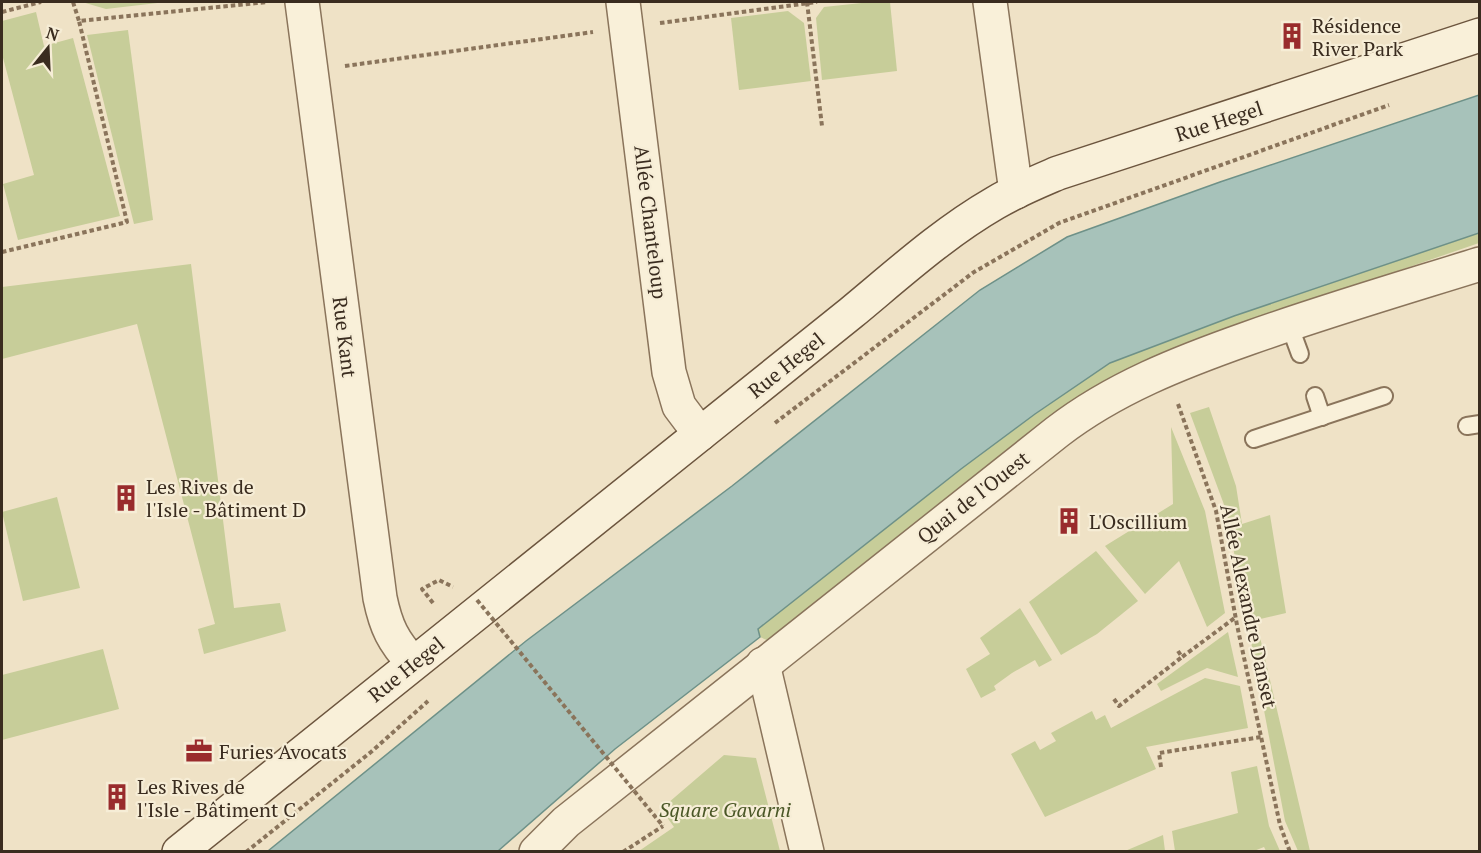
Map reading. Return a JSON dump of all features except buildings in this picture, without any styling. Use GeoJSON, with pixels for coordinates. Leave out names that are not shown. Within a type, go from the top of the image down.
{"type":"FeatureCollection","features":[{"type":"Feature","properties":{"kind":"street","name":"Rue Kant"},"geometry":{"type":"LineString","coordinates":[[302,2],[380,598],[388,630],[412,663]]}},
{"type":"Feature","properties":{"kind":"street"},"geometry":{"type":"LineString","coordinates":[[990,2],[1016,192]]}},
{"type":"Feature","properties":{"kind":"street","name":"Allée Chanteloup"},"geometry":{"type":"LineString","coordinates":[[625,15],[669,372],[679,406],[700,434]]}},
{"type":"Feature","properties":{"kind":"street","name":"Rue Hegel"},"geometry":{"type":"LineString","coordinates":[[179,852],[958,226],[1016,192],[1058,173],[1479,35]]}},
{"type":"Feature","properties":{"kind":"street","name":"Quai de l'Ouest"},"geometry":{"type":"LineString","coordinates":[[536,852],[566,822],[1079,414],[1166,369],[1289,324],[1479,264]]}},
{"type":"Feature","properties":{"kind":"street"},"geometry":{"type":"LineString","coordinates":[[763,664],[807,852]]}},
{"type":"Feature","properties":{"kind":"lane"},"geometry":{"type":"LineString","coordinates":[[1289,324],[1300,354]]}},
{"type":"Feature","properties":{"kind":"lane"},"geometry":{"type":"LineString","coordinates":[[1315,396],[1322,417]]}},
{"type":"Feature","properties":{"kind":"lane"},"geometry":{"type":"LineString","coordinates":[[1254,439],[1384,396]]}},
{"type":"Feature","properties":{"kind":"path"},"geometry":{"type":"LineString","coordinates":[[2,12],[41,2]]}},
{"type":"Feature","properties":{"kind":"path"},"geometry":{"type":"LineString","coordinates":[[2,252],[127,222],[73,2]]}},
{"type":"Feature","properties":{"kind":"path"},"geometry":{"type":"LineString","coordinates":[[79,21],[271,2]]}},
{"type":"Feature","properties":{"kind":"path"},"geometry":{"type":"LineString","coordinates":[[807,2],[822,126]]}},
{"type":"Feature","properties":{"kind":"path"},"geometry":{"type":"LineString","coordinates":[[311,71],[625,15],[817,2]]}},
{"type":"Feature","properties":{"kind":"path","name":"Rue Hegel"},"geometry":{"type":"LineString","coordinates":[[771,426],[974,272],[1059,223],[1392,104]]}},
{"type":"Feature","properties":{"kind":"path","name":"Allée Alexandre Danset"},"geometry":{"type":"LineString","coordinates":[[1166,369],[1216,511],[1280,825],[1290,852]]}},
{"type":"Feature","properties":{"kind":"path"},"geometry":{"type":"LineString","coordinates":[[477,600],[663,826],[623,852]]}},
{"type":"Feature","properties":{"kind":"path"},"geometry":{"type":"LineString","coordinates":[[1114,699],[1119,706],[1236,617]]}},
{"type":"Feature","properties":{"kind":"path"},"geometry":{"type":"LineString","coordinates":[[500,639],[508,631]]}},
{"type":"Feature","properties":{"kind":"path"},"geometry":{"type":"LineString","coordinates":[[1178,651],[1182,657]]}},
{"type":"Feature","properties":{"kind":"path","name":"Rue Hegel"},"geometry":{"type":"LineString","coordinates":[[246,852],[370,752],[431,699]]}},
{"type":"Feature","properties":{"kind":"path"},"geometry":{"type":"LineString","coordinates":[[1161,767],[1159,753],[1261,737]]}},
{"type":"Feature","properties":{"kind":"green space"},"geometry":{"type":"Polygon","coordinates":[[[82,2],[166,2],[106,9],[82,2]]]}},
{"type":"Feature","properties":{"kind":"green space"},"geometry":{"type":"Polygon","coordinates":[[[890,2],[897,71],[822,80],[816,18],[824,7],[890,2]]]}},
{"type":"Feature","properties":{"kind":"green space"},"geometry":{"type":"Polygon","coordinates":[[[788,11],[804,23],[811,81],[739,90],[731,18],[788,11]]]}},
{"type":"Feature","properties":{"kind":"green space"},"geometry":{"type":"Polygon","coordinates":[[[36,12],[44,46],[73,38],[120,216],[18,240],[3,184],[34,175],[2,54],[2,21],[36,12]]]}},
{"type":"Feature","properties":{"kind":"green space"},"geometry":{"type":"Polygon","coordinates":[[[128,30],[153,220],[134,224],[87,35],[128,30]]]}},
{"type":"Feature","properties":{"kind":"green space"},"geometry":{"type":"Polygon","coordinates":[[[1479,233],[1479,243],[1258,319],[1122,371],[769,641],[760,637],[758,629],[961,469],[1035,414],[1110,363],[1234,316],[1479,233]]]}},
{"type":"Feature","properties":{"kind":"green space"},"geometry":{"type":"Polygon","coordinates":[[[191,264],[234,608],[280,603],[286,631],[204,654],[198,629],[215,624],[137,324],[2,359],[2,287],[191,264]]]}},
{"type":"Feature","properties":{"kind":"green space"},"geometry":{"type":"Polygon","coordinates":[[[1209,407],[1236,486],[1242,524],[1270,515],[1286,613],[1256,620],[1310,851],[1298,851],[1285,821],[1226,510],[1190,413],[1209,407]]]}},
{"type":"Feature","properties":{"kind":"green space"},"geometry":{"type":"Polygon","coordinates":[[[1171,427],[1205,511],[1225,613],[1207,627],[1179,561],[1145,594],[1105,546],[1173,504],[1171,427]]]}},
{"type":"Feature","properties":{"kind":"green space"},"geometry":{"type":"Polygon","coordinates":[[[57,497],[80,588],[23,601],[2,512],[57,497]]]}},
{"type":"Feature","properties":{"kind":"green space"},"geometry":{"type":"Polygon","coordinates":[[[1096,551],[1138,601],[1097,634],[1061,655],[1029,602],[1096,551]]]}},
{"type":"Feature","properties":{"kind":"green space"},"geometry":{"type":"Polygon","coordinates":[[[1020,608],[1052,660],[1039,667],[1035,660],[1012,673],[994,686],[996,690],[981,698],[966,669],[990,654],[980,638],[1020,608]]]}},
{"type":"Feature","properties":{"kind":"green space"},"geometry":{"type":"Polygon","coordinates":[[[1228,632],[1238,677],[1207,668],[1161,691],[1157,684],[1228,632]]]}},
{"type":"Feature","properties":{"kind":"green space"},"geometry":{"type":"Polygon","coordinates":[[[103,649],[119,709],[2,740],[2,675],[103,649]]]}},
{"type":"Feature","properties":{"kind":"green space"},"geometry":{"type":"Polygon","coordinates":[[[1205,678],[1240,686],[1248,728],[1146,747],[1156,769],[1045,817],[1011,754],[1035,741],[1040,750],[1056,741],[1051,733],[1092,711],[1096,720],[1105,715],[1111,728],[1205,678]]]}},
{"type":"Feature","properties":{"kind":"green space","name":"Square Gavarni"},"geometry":{"type":"Polygon","coordinates":[[[724,755],[756,758],[780,851],[639,851],[674,827],[661,809],[724,755]]]}},
{"type":"Feature","properties":{"kind":"green space"},"geometry":{"type":"Polygon","coordinates":[[[1257,766],[1269,826],[1280,851],[1266,851],[1264,847],[1254,851],[1175,851],[1172,831],[1238,813],[1231,772],[1257,766]]]}},
{"type":"Feature","properties":{"kind":"green space"},"geometry":{"type":"Polygon","coordinates":[[[1163,835],[1165,851],[1125,851],[1163,835]]]}},
{"type":"Feature","properties":{"kind":"water"},"geometry":{"type":"Polygon","coordinates":[[[1479,95],[1479,233],[1234,316],[1110,363],[1035,414],[961,469],[758,629],[760,637],[615,749],[498,851],[268,851],[526,641],[732,486],[980,290],[1067,237],[1220,182],[1479,95]]]}},
{"type":"Feature","properties":{"kind":"place","name":"Résidence River Park"},"geometry":{"type":"Point","coordinates":[1292,36]}},
{"type":"Feature","properties":{"kind":"place","name":"Les Rives de l'Isle - Bâtiment D"},"geometry":{"type":"Point","coordinates":[126,498]}},
{"type":"Feature","properties":{"kind":"place","name":"L'Oscillium"},"geometry":{"type":"Point","coordinates":[1069,521]}},
{"type":"Feature","properties":{"kind":"place","name":"Furies Avocats"},"geometry":{"type":"Point","coordinates":[199,751]}},
{"type":"Feature","properties":{"kind":"place","name":"Les Rives de l'Isle - Bâtiment C"},"geometry":{"type":"Point","coordinates":[117,797]}}]}
